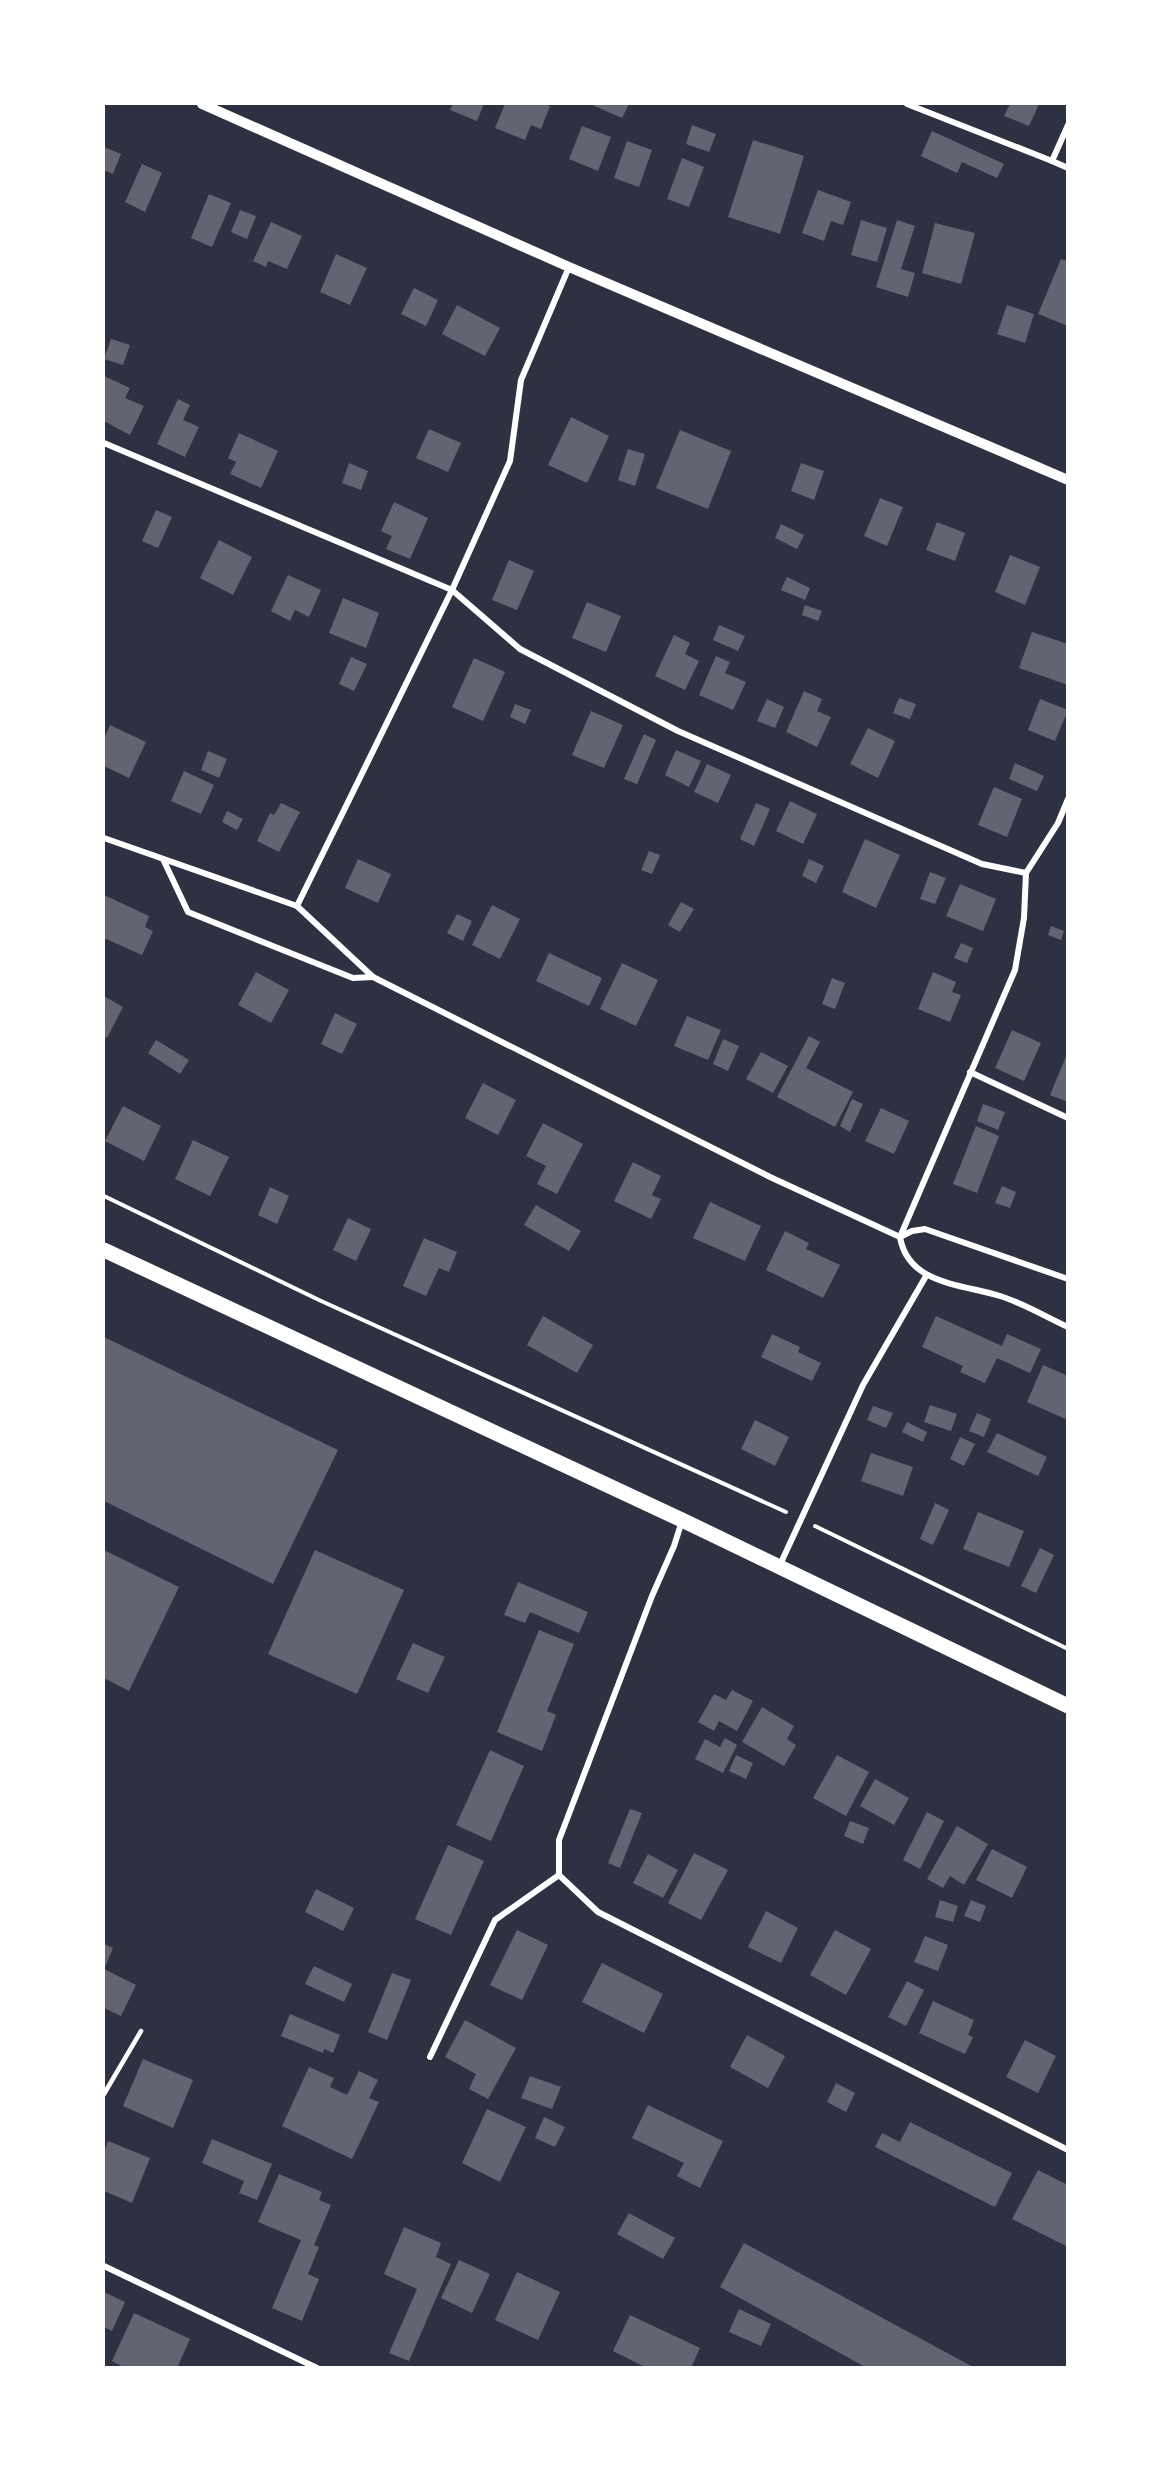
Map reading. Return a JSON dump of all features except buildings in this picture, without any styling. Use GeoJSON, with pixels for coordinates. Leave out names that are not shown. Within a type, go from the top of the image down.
{"type":"FeatureCollection","features":[{"type":"Feature","properties":{"kind":"main road"},"geometry":{"type":"LineString","coordinates":[[104,1250],[682,1520],[1068,1706]]}},
{"type":"Feature","properties":{"kind":"street"},"geometry":{"type":"LineString","coordinates":[[202,104],[569,267],[1068,480]]}},
{"type":"Feature","properties":{"kind":"street"},"geometry":{"type":"LineString","coordinates":[[907,104],[1068,168]]}},
{"type":"Feature","properties":{"kind":"street"},"geometry":{"type":"LineString","coordinates":[[1052,161],[1068,125]]}},
{"type":"Feature","properties":{"kind":"street"},"geometry":{"type":"LineString","coordinates":[[297,906],[452,590],[510,461],[521,380],[569,267]]}},
{"type":"Feature","properties":{"kind":"street"},"geometry":{"type":"LineString","coordinates":[[104,443],[452,590],[520,649],[678,731],[982,864],[1026,873]]}},
{"type":"Feature","properties":{"kind":"street"},"geometry":{"type":"LineString","coordinates":[[1068,800],[1058,823],[1026,873],[1024,918],[1015,970],[900,1237],[902,1249],[908,1259],[926,1276],[1002,1296],[1068,1327]]}},
{"type":"Feature","properties":{"kind":"street"},"geometry":{"type":"LineString","coordinates":[[104,838],[297,906],[374,977],[759,1172],[900,1237]]}},
{"type":"Feature","properties":{"kind":"street"},"geometry":{"type":"LineString","coordinates":[[163,859],[188,912],[353,978],[374,977]]}},
{"type":"Feature","properties":{"kind":"street"},"geometry":{"type":"LineString","coordinates":[[970,1072],[1068,1118]]}},
{"type":"Feature","properties":{"kind":"street"},"geometry":{"type":"LineString","coordinates":[[900,1237],[912,1231],[925,1229],[1068,1280]]}},
{"type":"Feature","properties":{"kind":"street"},"geometry":{"type":"LineString","coordinates":[[779,1567],[863,1385],[926,1276]]}},
{"type":"Feature","properties":{"kind":"street"},"geometry":{"type":"LineString","coordinates":[[682,1520],[674,1546],[651,1596],[559,1840],[560,1875],[598,1912],[1068,2150]]}},
{"type":"Feature","properties":{"kind":"street"},"geometry":{"type":"LineString","coordinates":[[430,2057],[495,1920],[560,1875]]}},
{"type":"Feature","properties":{"kind":"street"},"geometry":{"type":"LineString","coordinates":[[104,2266],[317,2367]]}},
{"type":"Feature","properties":{"kind":"lane"},"geometry":{"type":"LineString","coordinates":[[104,2094],[141,2031]]}},
{"type":"Feature","properties":{"kind":"lane"},"geometry":{"type":"LineString","coordinates":[[104,2075],[111,2079]]}},
{"type":"Feature","properties":{"kind":"path"},"geometry":{"type":"LineString","coordinates":[[104,1196],[320,1300],[801,1519],[1068,1648]]}}]}
